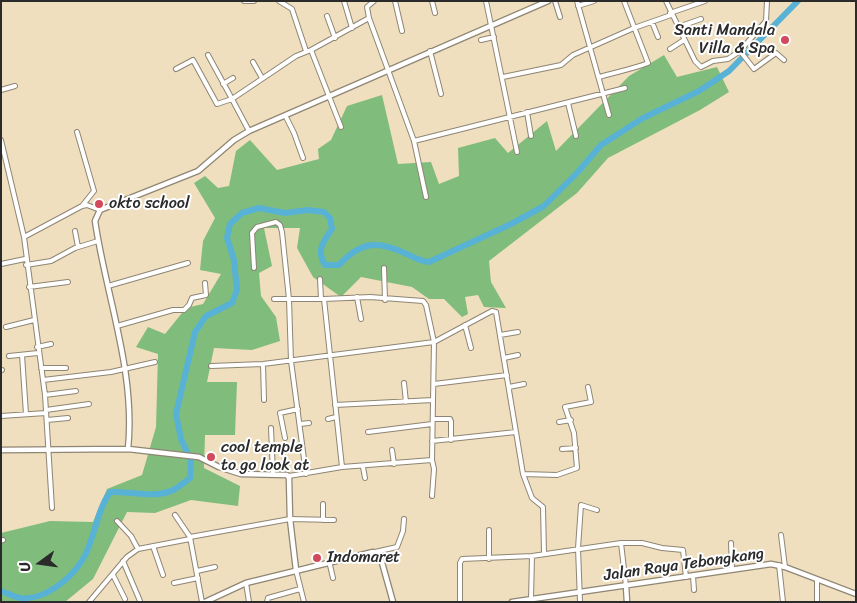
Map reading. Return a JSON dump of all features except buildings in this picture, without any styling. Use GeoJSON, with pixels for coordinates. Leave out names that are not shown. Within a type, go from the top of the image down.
{"type":"FeatureCollection","features":[{"type":"Feature","properties":{"kind":"main road"},"geometry":{"type":"LineString","coordinates":[[128,449],[129,412],[124,369],[117,326],[98,241],[95,221],[98,212],[198,171],[234,140],[250,131],[286,117],[328,96],[548,1]]}},
{"type":"Feature","properties":{"kind":"main road"},"geometry":{"type":"LineString","coordinates":[[1,450],[128,449],[194,456],[236,473],[289,476],[290,519],[296,570]]}},
{"type":"Feature","properties":{"kind":"main road"},"geometry":{"type":"LineString","coordinates":[[204,602],[246,583],[329,561],[375,552],[381,559],[393,602]]}},
{"type":"Feature","properties":{"kind":"main road","name":"Jalan Raya Tebongkang"},"geometry":{"type":"LineString","coordinates":[[512,602],[549,599],[581,592],[771,564],[782,566],[856,594]]}},
{"type":"Feature","properties":{"kind":"main road"},"geometry":{"type":"LineString","coordinates":[[626,586],[627,602]]}},
{"type":"Feature","properties":{"kind":"street"},"geometry":{"type":"LineString","coordinates":[[244,1],[254,1]]}},
{"type":"Feature","properties":{"kind":"street"},"geometry":{"type":"LineString","coordinates":[[279,1],[292,8],[341,127]]}},
{"type":"Feature","properties":{"kind":"street"},"geometry":{"type":"LineString","coordinates":[[344,1],[352,28]]}},
{"type":"Feature","properties":{"kind":"street"},"geometry":{"type":"LineString","coordinates":[[374,1],[368,3],[366,8],[414,141],[426,197]]}},
{"type":"Feature","properties":{"kind":"street"},"geometry":{"type":"LineString","coordinates":[[394,1],[402,31]]}},
{"type":"Feature","properties":{"kind":"street"},"geometry":{"type":"LineString","coordinates":[[432,1],[436,14]]}},
{"type":"Feature","properties":{"kind":"street"},"geometry":{"type":"LineString","coordinates":[[486,1],[518,152]]}},
{"type":"Feature","properties":{"kind":"street"},"geometry":{"type":"LineString","coordinates":[[555,1],[560,17]]}},
{"type":"Feature","properties":{"kind":"street"},"geometry":{"type":"LineString","coordinates":[[594,1],[578,4],[609,115]]}},
{"type":"Feature","properties":{"kind":"street"},"geometry":{"type":"LineString","coordinates":[[599,77],[618,70],[639,68],[647,63],[624,1]]}},
{"type":"Feature","properties":{"kind":"street"},"geometry":{"type":"LineString","coordinates":[[666,1],[684,40],[701,67],[716,60],[728,59],[740,52],[764,24],[767,1]]}},
{"type":"Feature","properties":{"kind":"street"},"geometry":{"type":"LineString","coordinates":[[503,77],[561,65],[573,55],[591,49],[634,28],[705,1]]}},
{"type":"Feature","properties":{"kind":"street"},"geometry":{"type":"LineString","coordinates":[[327,16],[336,38]]}},
{"type":"Feature","properties":{"kind":"street"},"geometry":{"type":"LineString","coordinates":[[176,69],[194,60],[217,104],[232,99],[262,78],[369,18]]}},
{"type":"Feature","properties":{"kind":"street"},"geometry":{"type":"LineString","coordinates":[[678,27],[701,19]]}},
{"type":"Feature","properties":{"kind":"street"},"geometry":{"type":"LineString","coordinates":[[652,22],[658,37]]}},
{"type":"Feature","properties":{"kind":"street"},"geometry":{"type":"LineString","coordinates":[[481,40],[494,37]]}},
{"type":"Feature","properties":{"kind":"street"},"geometry":{"type":"LineString","coordinates":[[670,48],[684,40]]}},
{"type":"Feature","properties":{"kind":"street"},"geometry":{"type":"LineString","coordinates":[[430,51],[441,94]]}},
{"type":"Feature","properties":{"kind":"street"},"geometry":{"type":"LineString","coordinates":[[740,52],[754,69],[776,53],[784,60]]}},
{"type":"Feature","properties":{"kind":"street"},"geometry":{"type":"LineString","coordinates":[[208,55],[250,131]]}},
{"type":"Feature","properties":{"kind":"street"},"geometry":{"type":"LineString","coordinates":[[253,62],[262,78]]}},
{"type":"Feature","properties":{"kind":"street"},"geometry":{"type":"LineString","coordinates":[[223,84],[233,78]]}},
{"type":"Feature","properties":{"kind":"street"},"geometry":{"type":"LineString","coordinates":[[1,90],[15,86]]}},
{"type":"Feature","properties":{"kind":"street"},"geometry":{"type":"LineString","coordinates":[[414,141],[625,88]]}},
{"type":"Feature","properties":{"kind":"street"},"geometry":{"type":"LineString","coordinates":[[568,103],[576,136]]}},
{"type":"Feature","properties":{"kind":"street"},"geometry":{"type":"LineString","coordinates":[[527,112],[531,136]]}},
{"type":"Feature","properties":{"kind":"street"},"geometry":{"type":"LineString","coordinates":[[286,117],[303,158]]}},
{"type":"Feature","properties":{"kind":"street"},"geometry":{"type":"LineString","coordinates":[[24,237],[82,206],[94,191],[77,132]]}},
{"type":"Feature","properties":{"kind":"street"},"geometry":{"type":"LineString","coordinates":[[1,140],[24,237],[25,259],[45,394],[52,508]]}},
{"type":"Feature","properties":{"kind":"street"},"geometry":{"type":"LineString","coordinates":[[82,206],[92,206],[98,212]]}},
{"type":"Feature","properties":{"kind":"street"},"geometry":{"type":"LineString","coordinates":[[254,268],[252,233],[257,227],[276,222],[280,225],[282,232],[289,299],[292,361],[306,474]]}},
{"type":"Feature","properties":{"kind":"street"},"geometry":{"type":"LineString","coordinates":[[75,231],[78,247]]}},
{"type":"Feature","properties":{"kind":"street"},"geometry":{"type":"LineString","coordinates":[[26,265],[51,261],[78,247],[98,241]]}},
{"type":"Feature","properties":{"kind":"street"},"geometry":{"type":"LineString","coordinates":[[1,264],[25,259]]}},
{"type":"Feature","properties":{"kind":"street"},"geometry":{"type":"LineString","coordinates":[[108,286],[188,263]]}},
{"type":"Feature","properties":{"kind":"street"},"geometry":{"type":"LineString","coordinates":[[384,268],[385,300]]}},
{"type":"Feature","properties":{"kind":"street"},"geometry":{"type":"LineString","coordinates":[[320,279],[342,467]]}},
{"type":"Feature","properties":{"kind":"street"},"geometry":{"type":"LineString","coordinates":[[29,287],[68,282]]}},
{"type":"Feature","properties":{"kind":"street"},"geometry":{"type":"LineString","coordinates":[[117,326],[173,310],[184,310],[190,305],[192,298],[206,295],[205,283]]}},
{"type":"Feature","properties":{"kind":"street"},"geometry":{"type":"LineString","coordinates":[[274,299],[357,297],[423,301],[426,305],[434,342],[432,424],[432,460],[434,469],[432,496]]}},
{"type":"Feature","properties":{"kind":"street"},"geometry":{"type":"LineString","coordinates":[[357,297],[361,319]]}},
{"type":"Feature","properties":{"kind":"street"},"geometry":{"type":"LineString","coordinates":[[211,366],[292,361],[434,342],[494,312],[500,335],[523,474],[532,498],[543,507],[544,553]]}},
{"type":"Feature","properties":{"kind":"street"},"geometry":{"type":"LineString","coordinates":[[6,327],[34,320]]}},
{"type":"Feature","properties":{"kind":"street"},"geometry":{"type":"LineString","coordinates":[[465,326],[471,348]]}},
{"type":"Feature","properties":{"kind":"street"},"geometry":{"type":"LineString","coordinates":[[500,335],[518,332]]}},
{"type":"Feature","properties":{"kind":"street"},"geometry":{"type":"LineString","coordinates":[[37,346],[51,344]]}},
{"type":"Feature","properties":{"kind":"street"},"geometry":{"type":"LineString","coordinates":[[9,356],[38,353]]}},
{"type":"Feature","properties":{"kind":"street"},"geometry":{"type":"LineString","coordinates":[[22,355],[26,414]]}},
{"type":"Feature","properties":{"kind":"street"},"geometry":{"type":"LineString","coordinates":[[504,358],[518,355]]}},
{"type":"Feature","properties":{"kind":"street"},"geometry":{"type":"LineString","coordinates":[[43,380],[124,369],[155,362]]}},
{"type":"Feature","properties":{"kind":"street"},"geometry":{"type":"LineString","coordinates":[[263,364],[264,400]]}},
{"type":"Feature","properties":{"kind":"street"},"geometry":{"type":"LineString","coordinates":[[41,368],[66,368]]}},
{"type":"Feature","properties":{"kind":"street"},"geometry":{"type":"LineString","coordinates":[[434,384],[507,375]]}},
{"type":"Feature","properties":{"kind":"street"},"geometry":{"type":"LineString","coordinates":[[404,383],[406,402]]}},
{"type":"Feature","properties":{"kind":"street"},"geometry":{"type":"LineString","coordinates":[[509,387],[524,384]]}},
{"type":"Feature","properties":{"kind":"street"},"geometry":{"type":"LineString","coordinates":[[523,474],[558,475],[576,469],[576,448],[571,420],[566,406],[590,402],[588,387]]}},
{"type":"Feature","properties":{"kind":"street"},"geometry":{"type":"LineString","coordinates":[[45,394],[76,391]]}},
{"type":"Feature","properties":{"kind":"street"},"geometry":{"type":"LineString","coordinates":[[335,405],[433,400]]}},
{"type":"Feature","properties":{"kind":"street"},"geometry":{"type":"LineString","coordinates":[[1,416],[90,404]]}},
{"type":"Feature","properties":{"kind":"street"},"geometry":{"type":"LineString","coordinates":[[285,438],[280,413],[298,409]]}},
{"type":"Feature","properties":{"kind":"street"},"geometry":{"type":"LineString","coordinates":[[328,419],[336,417]]}},
{"type":"Feature","properties":{"kind":"street"},"geometry":{"type":"LineString","coordinates":[[47,420],[68,418]]}},
{"type":"Feature","properties":{"kind":"street"},"geometry":{"type":"LineString","coordinates":[[433,419],[451,420],[451,440]]}},
{"type":"Feature","properties":{"kind":"street"},"geometry":{"type":"LineString","coordinates":[[559,422],[571,420]]}},
{"type":"Feature","properties":{"kind":"street"},"geometry":{"type":"LineString","coordinates":[[300,424],[308,423]]}},
{"type":"Feature","properties":{"kind":"street"},"geometry":{"type":"LineString","coordinates":[[368,432],[432,424]]}},
{"type":"Feature","properties":{"kind":"street"},"geometry":{"type":"LineString","coordinates":[[271,428],[273,474]]}},
{"type":"Feature","properties":{"kind":"street"},"geometry":{"type":"LineString","coordinates":[[432,441],[516,432]]}},
{"type":"Feature","properties":{"kind":"street"},"geometry":{"type":"LineString","coordinates":[[562,449],[576,448]]}},
{"type":"Feature","properties":{"kind":"street"},"geometry":{"type":"LineString","coordinates":[[392,450],[394,464]]}},
{"type":"Feature","properties":{"kind":"street"},"geometry":{"type":"LineString","coordinates":[[289,476],[342,467],[432,460]]}},
{"type":"Feature","properties":{"kind":"street"},"geometry":{"type":"LineString","coordinates":[[363,466],[365,478]]}},
{"type":"Feature","properties":{"kind":"street"},"geometry":{"type":"LineString","coordinates":[[323,504],[323,520]]}},
{"type":"Feature","properties":{"kind":"street"},"geometry":{"type":"LineString","coordinates":[[580,602],[578,548],[581,504],[597,510]]}},
{"type":"Feature","properties":{"kind":"street"},"geometry":{"type":"LineString","coordinates":[[175,515],[190,538],[204,602]]}},
{"type":"Feature","properties":{"kind":"street"},"geometry":{"type":"LineString","coordinates":[[89,602],[123,561],[138,549],[290,519],[334,520]]}},
{"type":"Feature","properties":{"kind":"street"},"geometry":{"type":"LineString","coordinates":[[375,552],[397,547],[403,531],[404,519]]}},
{"type":"Feature","properties":{"kind":"street"},"geometry":{"type":"LineString","coordinates":[[117,521],[131,536],[138,549]]}},
{"type":"Feature","properties":{"kind":"street"},"geometry":{"type":"LineString","coordinates":[[489,530],[489,559]]}},
{"type":"Feature","properties":{"kind":"street"},"geometry":{"type":"LineString","coordinates":[[781,535],[783,602]]}},
{"type":"Feature","properties":{"kind":"street"},"geometry":{"type":"LineString","coordinates":[[621,543],[626,586]]}},
{"type":"Feature","properties":{"kind":"street"},"geometry":{"type":"LineString","coordinates":[[460,602],[461,560],[532,556],[578,548],[621,543],[642,543],[662,548],[683,550],[686,577]]}},
{"type":"Feature","properties":{"kind":"street"},"geometry":{"type":"LineString","coordinates":[[731,543],[732,569]]}},
{"type":"Feature","properties":{"kind":"street"},"geometry":{"type":"LineString","coordinates":[[153,546],[163,575]]}},
{"type":"Feature","properties":{"kind":"street"},"geometry":{"type":"LineString","coordinates":[[531,599],[532,556]]}},
{"type":"Feature","properties":{"kind":"street"},"geometry":{"type":"LineString","coordinates":[[123,561],[140,601]]}},
{"type":"Feature","properties":{"kind":"street"},"geometry":{"type":"LineString","coordinates":[[329,561],[333,578]]}},
{"type":"Feature","properties":{"kind":"street"},"geometry":{"type":"LineString","coordinates":[[197,571],[215,567]]}},
{"type":"Feature","properties":{"kind":"street"},"geometry":{"type":"LineString","coordinates":[[296,570],[304,602]]}},
{"type":"Feature","properties":{"kind":"street"},"geometry":{"type":"LineString","coordinates":[[113,575],[125,599]]}},
{"type":"Feature","properties":{"kind":"street"},"geometry":{"type":"LineString","coordinates":[[693,576],[694,590]]}},
{"type":"Feature","properties":{"kind":"street"},"geometry":{"type":"LineString","coordinates":[[174,583],[198,578]]}},
{"type":"Feature","properties":{"kind":"street"},"geometry":{"type":"LineString","coordinates":[[817,580],[817,602]]}},
{"type":"Feature","properties":{"kind":"street"},"geometry":{"type":"LineString","coordinates":[[246,583],[249,602]]}},
{"type":"Feature","properties":{"kind":"street"},"geometry":{"type":"LineString","coordinates":[[267,602],[268,598],[274,595],[300,589]]}},
{"type":"Feature","properties":{"kind":"green space"},"geometry":{"type":"Polygon","coordinates":[[[664,55],[677,77],[717,67],[729,92],[700,110],[608,158],[577,193],[489,261],[491,282],[506,308],[484,307],[478,295],[465,297],[468,314],[462,317],[444,299],[429,299],[412,287],[361,277],[341,297],[313,277],[297,248],[300,228],[264,228],[272,266],[259,273],[261,296],[276,317],[280,341],[252,350],[214,348],[207,382],[237,382],[235,435],[205,435],[204,468],[240,486],[238,506],[191,500],[155,513],[127,512],[93,579],[65,602],[1,602],[1,533],[50,521],[93,522],[107,489],[142,475],[156,427],[158,354],[136,347],[148,327],[165,334],[186,308],[203,304],[221,274],[200,270],[203,241],[215,218],[194,183],[205,176],[218,188],[229,186],[236,151],[250,140],[277,170],[319,159],[318,149],[331,140],[347,106],[382,95],[398,164],[431,162],[439,184],[459,176],[458,148],[495,138],[508,153],[547,121],[556,151],[629,76],[664,55]]]}},
{"type":"Feature","properties":{"kind":"waterway"},"geometry":{"type":"LineString","coordinates":[[1,591],[20,598],[29,598],[47,592],[64,581],[83,559],[105,500],[110,492],[166,493],[190,478],[191,461],[181,439],[176,414],[195,332],[206,316],[232,303],[237,290],[234,260],[227,238],[230,224],[242,213],[259,208],[285,213],[308,210],[324,212],[330,218],[332,229],[323,242],[321,250],[322,260],[325,265],[339,265],[355,251],[370,245],[387,246],[429,262],[511,224],[544,206],[577,173],[601,145],[643,118],[699,91],[729,71],[798,1]]}},
{"type":"Feature","properties":{"kind":"place","name":"Santi Mandala Villa & Spa"},"geometry":{"type":"Point","coordinates":[785,40]}},
{"type":"Feature","properties":{"kind":"place","name":"okto school"},"geometry":{"type":"Point","coordinates":[99,204]}},
{"type":"Feature","properties":{"kind":"place","name":"cool temple to go look at"},"geometry":{"type":"Point","coordinates":[211,457]}},
{"type":"Feature","properties":{"kind":"place","name":"Indomaret"},"geometry":{"type":"Point","coordinates":[317,558]}}]}
